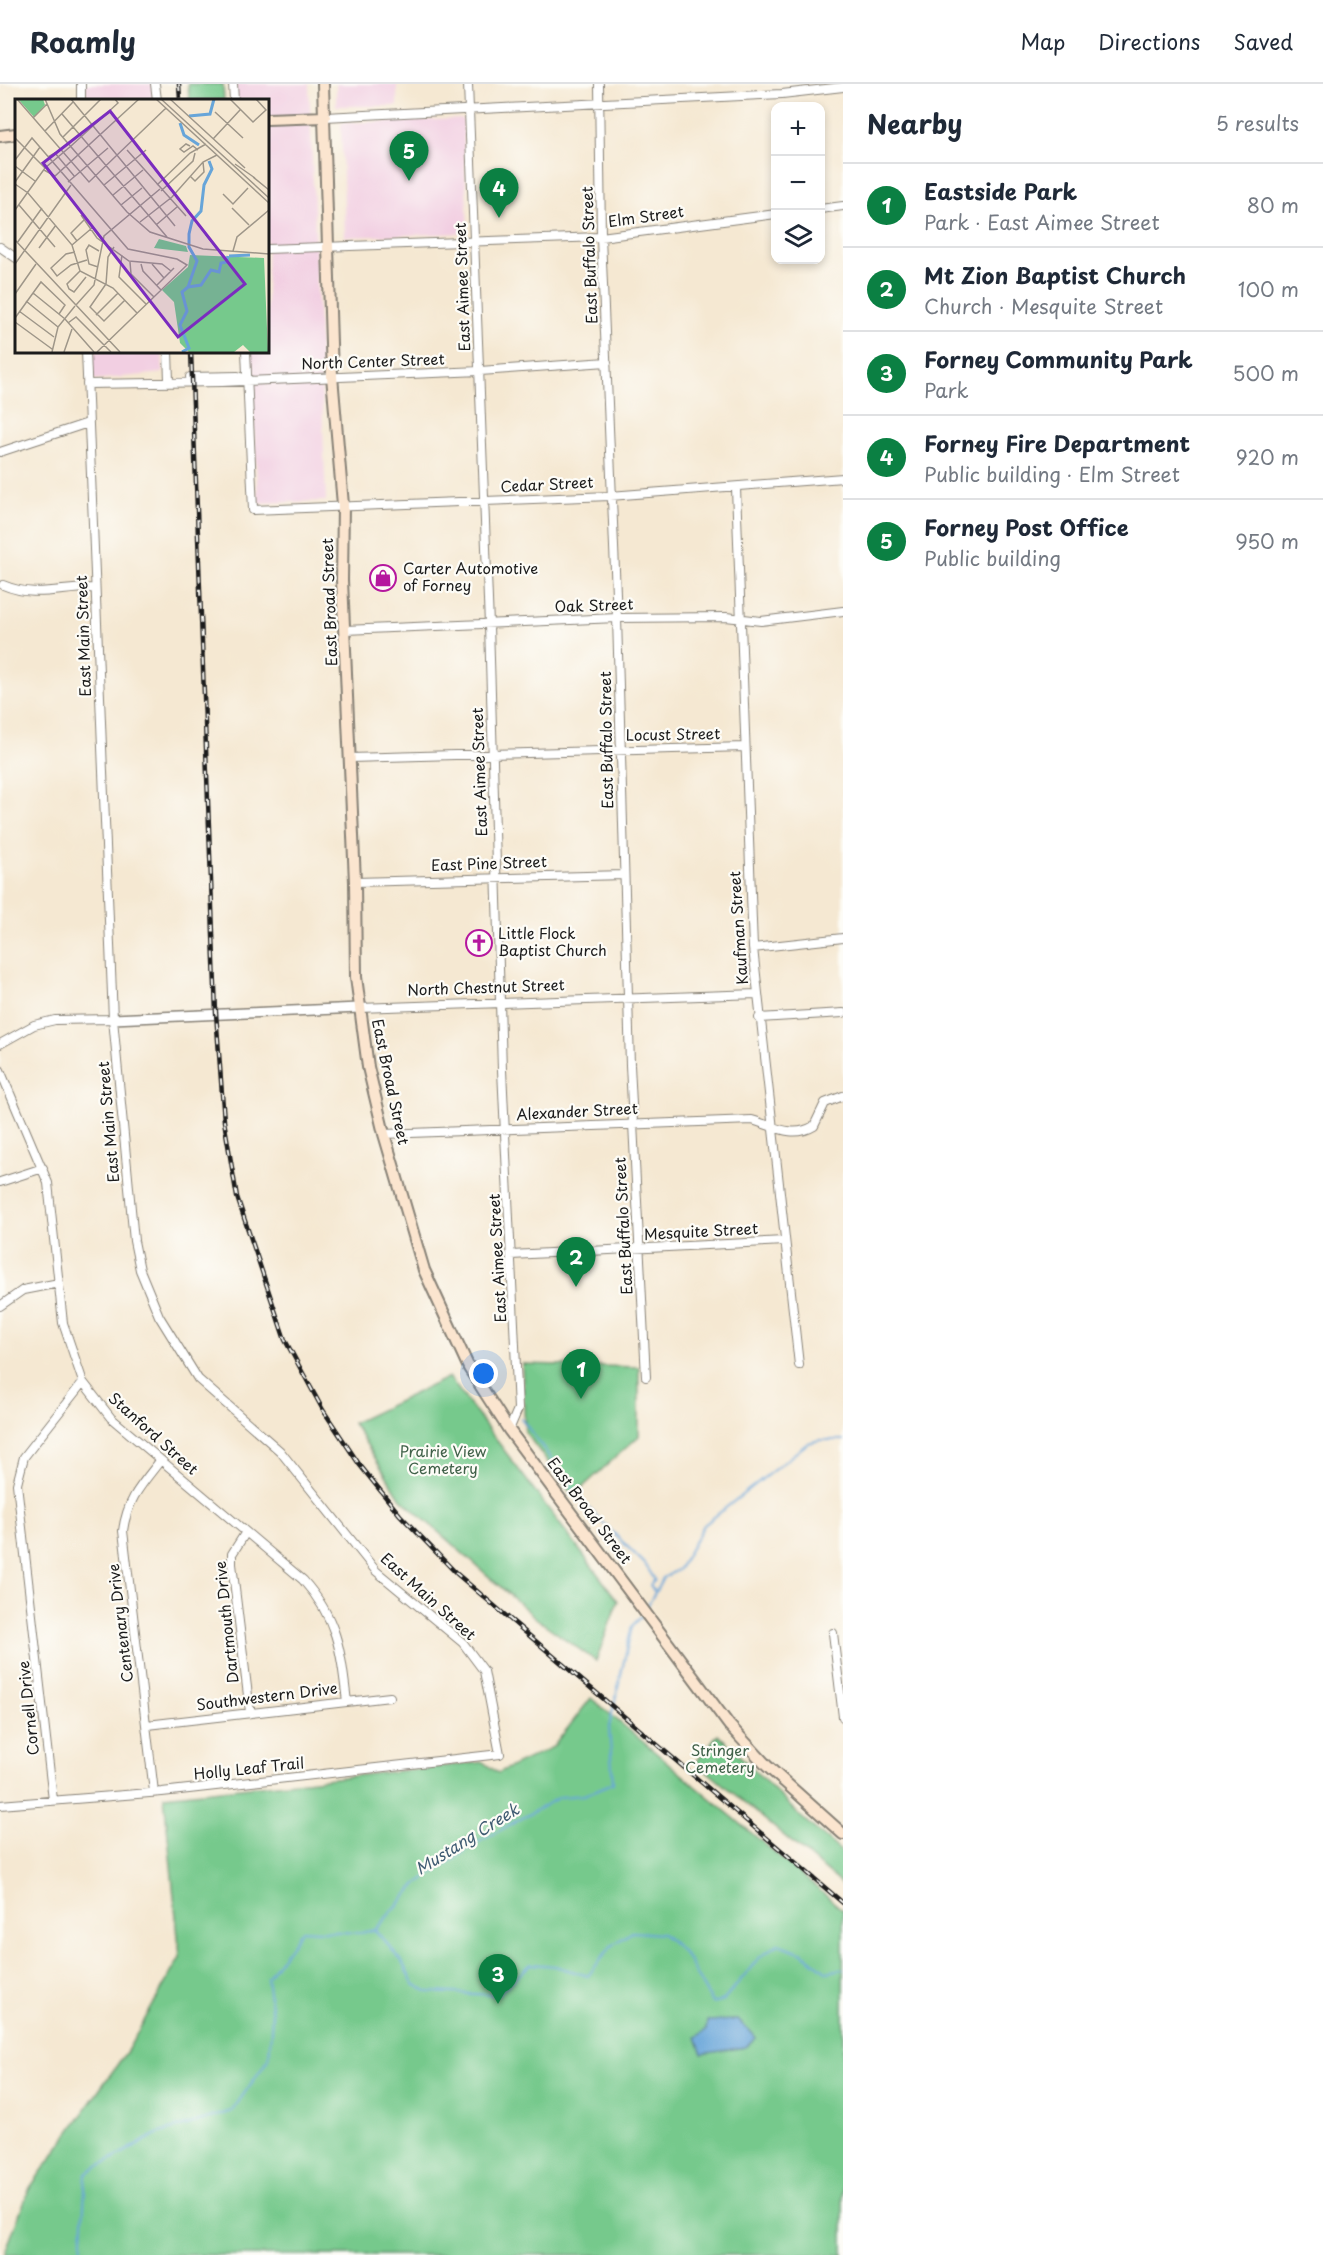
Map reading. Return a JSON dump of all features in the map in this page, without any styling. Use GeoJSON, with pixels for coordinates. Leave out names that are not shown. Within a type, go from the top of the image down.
{"type":"FeatureCollection","features":[{"type":"Feature","properties":{"kind":"main road","name":"East Broad Street"},"geometry":{"type":"LineString","coordinates":[[323,84],[332,376],[343,505],[342,580],[359,1008],[368,1067],[384,1134],[424,1270],[469,1368],[509,1430],[654,1625],[729,1725],[767,1766],[842,1829]]}},
{"type":"Feature","properties":{"kind":"main road"},"geometry":{"type":"LineString","coordinates":[[268,119],[325,117]]}},
{"type":"Feature","properties":{"kind":"main road"},"geometry":{"type":"LineString","coordinates":[[0,136],[15,134]]}},
{"type":"Feature","properties":{"kind":"street"},"geometry":{"type":"LineString","coordinates":[[155,84],[157,99]]}},
{"type":"Feature","properties":{"kind":"street"},"geometry":{"type":"LineString","coordinates":[[233,84],[234,99]]}},
{"type":"Feature","properties":{"kind":"street","name":"East Aimee Street"},"geometry":{"type":"LineString","coordinates":[[468,84],[485,502],[500,1003],[518,1409],[509,1430]]}},
{"type":"Feature","properties":{"kind":"street","name":"East Buffalo Street"},"geometry":{"type":"LineString","coordinates":[[599,84],[610,496],[617,618],[632,1123],[646,1377]]}},
{"type":"Feature","properties":{"kind":"street"},"geometry":{"type":"LineString","coordinates":[[325,117],[469,112],[782,94],[843,87]]}},
{"type":"Feature","properties":{"kind":"street"},"geometry":{"type":"LineString","coordinates":[[825,208],[843,206]]}},
{"type":"Feature","properties":{"kind":"street","name":"Elm Street"},"geometry":{"type":"LineString","coordinates":[[268,249],[602,237],[771,215]]}},
{"type":"Feature","properties":{"kind":"street"},"geometry":{"type":"LineString","coordinates":[[0,247],[15,258]]}},
{"type":"Feature","properties":{"kind":"street","name":"East Main Street"},"geometry":{"type":"LineString","coordinates":[[86,352],[113,1019],[134,1240],[140,1270],[159,1316],[198,1379],[280,1450],[376,1571],[463,1643],[484,1671],[500,1754]]}},
{"type":"Feature","properties":{"kind":"street"},"geometry":{"type":"LineString","coordinates":[[168,352],[168,381]]}},
{"type":"Feature","properties":{"kind":"street"},"geometry":{"type":"LineString","coordinates":[[246,352],[247,380]]}},
{"type":"Feature","properties":{"kind":"street","name":"North Center Street"},"geometry":{"type":"LineString","coordinates":[[87,384],[238,376],[247,380],[480,371],[607,362]]}},
{"type":"Feature","properties":{"kind":"street","name":"Cedar Street"},"geometry":{"type":"LineString","coordinates":[[247,380],[253,510],[610,496],[843,478]]}},
{"type":"Feature","properties":{"kind":"street"},"geometry":{"type":"LineString","coordinates":[[0,452],[88,423]]}},
{"type":"Feature","properties":{"kind":"street","name":"Kaufman Street"},"geometry":{"type":"LineString","coordinates":[[736,488],[753,948],[770,1125],[799,1365]]}},
{"type":"Feature","properties":{"kind":"street"},"geometry":{"type":"LineString","coordinates":[[3,585],[15,591],[39,594],[71,588],[95,588]]}},
{"type":"Feature","properties":{"kind":"street","name":"Oak Street"},"geometry":{"type":"LineString","coordinates":[[345,630],[617,618],[740,618],[761,621],[843,611]]}},
{"type":"Feature","properties":{"kind":"street","name":"Locust Street"},"geometry":{"type":"LineString","coordinates":[[350,758],[493,756],[621,749],[745,747]]}},
{"type":"Feature","properties":{"kind":"street","name":"East Pine Street"},"geometry":{"type":"LineString","coordinates":[[355,882],[497,876],[624,875]]}},
{"type":"Feature","properties":{"kind":"street"},"geometry":{"type":"LineString","coordinates":[[753,948],[843,938]]}},
{"type":"Feature","properties":{"kind":"street","name":"North Chestnut Street"},"geometry":{"type":"LineString","coordinates":[[113,1019],[216,1013],[757,994]]}},
{"type":"Feature","properties":{"kind":"street"},"geometry":{"type":"LineString","coordinates":[[759,1018],[843,1013]]}},
{"type":"Feature","properties":{"kind":"street"},"geometry":{"type":"LineString","coordinates":[[0,1044],[34,1025],[55,1020],[113,1019]]}},
{"type":"Feature","properties":{"kind":"street","name":"Stanford Street"},"geometry":{"type":"LineString","coordinates":[[0,1070],[43,1168],[51,1200],[63,1323],[83,1382],[111,1418],[303,1580],[327,1610],[337,1632],[347,1702]]}},
{"type":"Feature","properties":{"kind":"street","name":"Alexander Street"},"geometry":{"type":"LineString","coordinates":[[384,1134],[752,1120],[783,1131],[808,1130],[814,1126],[825,1103],[843,1096]]}},
{"type":"Feature","properties":{"kind":"street"},"geometry":{"type":"LineString","coordinates":[[0,1182],[43,1168]]}},
{"type":"Feature","properties":{"kind":"street","name":"Mesquite Street"},"geometry":{"type":"LineString","coordinates":[[511,1255],[784,1240]]}},
{"type":"Feature","properties":{"kind":"street"},"geometry":{"type":"LineString","coordinates":[[0,1306],[23,1290],[59,1283]]}},
{"type":"Feature","properties":{"kind":"street","name":"Cornell Drive"},"geometry":{"type":"LineString","coordinates":[[53,1800],[17,1484],[24,1456],[83,1382]]}},
{"type":"Feature","properties":{"kind":"street","name":"Centenary Drive"},"geometry":{"type":"LineString","coordinates":[[154,1792],[123,1531],[125,1512],[136,1492],[160,1461]]}},
{"type":"Feature","properties":{"kind":"street","name":"Dartmouth Drive"},"geometry":{"type":"LineString","coordinates":[[246,1532],[232,1554],[232,1564],[250,1713]]}},
{"type":"Feature","properties":{"kind":"street"},"geometry":{"type":"LineString","coordinates":[[833,1633],[843,1718]]}},
{"type":"Feature","properties":{"kind":"street","name":"Southwestern Drive"},"geometry":{"type":"LineString","coordinates":[[147,1725],[390,1697]]}},
{"type":"Feature","properties":{"kind":"street","name":"Holly Leaf Trail"},"geometry":{"type":"LineString","coordinates":[[0,1805],[154,1792],[500,1754]]}},
{"type":"Feature","properties":{"kind":"shaded area"},"geometry":{"type":"Polygon","coordinates":[[[85,84],[156,84],[157,99],[86,99],[85,84]]]}},
{"type":"Feature","properties":{"kind":"shaded area"},"geometry":{"type":"Polygon","coordinates":[[[235,84],[309,84],[326,501],[258,503],[250,352],[268,352],[268,99],[236,99],[235,84]]]}},
{"type":"Feature","properties":{"kind":"shaded area"},"geometry":{"type":"Polygon","coordinates":[[[336,84],[397,84],[397,106],[336,106],[336,84]]]}},
{"type":"Feature","properties":{"kind":"shaded area"},"geometry":{"type":"Polygon","coordinates":[[[463,119],[468,233],[345,237],[341,123],[463,119]]]}},
{"type":"Feature","properties":{"kind":"shaded area"},"geometry":{"type":"Polygon","coordinates":[[[92,352],[162,352],[163,373],[93,380],[92,352]]]}},
{"type":"Feature","properties":{"kind":"green space"},"geometry":{"type":"Polygon","coordinates":[[[188,84],[223,84],[224,99],[189,99],[188,84]]]}},
{"type":"Feature","properties":{"kind":"green space"},"geometry":{"type":"Polygon","coordinates":[[[522,1364],[639,1367],[639,1436],[573,1496],[525,1432],[522,1364]]]}},
{"type":"Feature","properties":{"kind":"green space","name":"Prairie View Cemetery"},"geometry":{"type":"Polygon","coordinates":[[[449,1377],[618,1601],[596,1661],[537,1619],[401,1499],[353,1423],[449,1377]]]}},
{"type":"Feature","properties":{"kind":"green space"},"geometry":{"type":"Polygon","coordinates":[[[591,1698],[843,1910],[843,2255],[4,2255],[29,2189],[127,2051],[180,1957],[164,1796],[483,1762],[498,1773],[553,1747],[591,1698]]]}},
{"type":"Feature","properties":{"kind":"green space","name":"Stringer Cemetery"},"geometry":{"type":"Polygon","coordinates":[[[718,1734],[800,1816],[843,1853],[843,1885],[696,1762],[718,1734]]]}},
{"type":"Feature","properties":{"kind":"water"},"geometry":{"type":"Polygon","coordinates":[[[738,2020],[756,2038],[746,2047],[702,2054],[696,2037],[706,2030],[707,2021],[738,2020]]]}},
{"type":"Feature","properties":{"kind":"waterway"},"geometry":{"type":"LineString","coordinates":[[521,1418],[586,1506],[645,1564],[655,1580],[650,1585],[654,1591]]}},
{"type":"Feature","properties":{"kind":"waterway","name":"Mustang Creek"},"geometry":{"type":"LineString","coordinates":[[647,1607],[663,1578],[679,1569],[704,1525],[808,1443],[820,1440],[843,1440]]}},
{"type":"Feature","properties":{"kind":"waterway","name":"Mustang Creek"},"geometry":{"type":"LineString","coordinates":[[81,2255],[86,2173],[157,2134],[232,2111],[269,2058],[272,2016],[267,1978],[302,1930],[360,1933],[375,1930],[417,1884],[477,1843],[560,1797],[584,1795],[613,1783],[609,1727],[632,1626],[643,1615]]}},
{"type":"Feature","properties":{"kind":"waterway"},"geometry":{"type":"LineString","coordinates":[[375,1930],[401,1960],[413,1984],[429,1992],[497,1995],[531,1964],[555,1966],[588,1976],[611,1946],[632,1932],[663,1934],[684,1953],[712,2003],[724,2000],[759,1958],[778,1944],[803,1953],[827,1972],[843,1969]]}},
{"type":"Feature","properties":{"kind":"railway"},"geometry":{"type":"LineString","coordinates":[[179,84],[180,99]]}},
{"type":"Feature","properties":{"kind":"railway"},"geometry":{"type":"LineString","coordinates":[[191,352],[216,1013],[224,1121],[237,1197],[285,1340],[323,1410],[359,1464],[400,1515],[457,1574],[843,1903]]}},
{"type":"Feature","properties":{"kind":"place","name":"Forney Post Office"},"geometry":{"type":"Point","coordinates":[409,181]}},
{"type":"Feature","properties":{"kind":"place","name":"Forney Fire Department"},"geometry":{"type":"Point","coordinates":[499,218]}},
{"type":"Feature","properties":{"kind":"place","name":"Carter Automotive of Forney"},"geometry":{"type":"Point","coordinates":[383,578]}},
{"type":"Feature","properties":{"kind":"place","name":"Little Flock Baptist Church"},"geometry":{"type":"Point","coordinates":[479,943]}},
{"type":"Feature","properties":{"kind":"place","name":"Mt Zion Baptist Church"},"geometry":{"type":"Point","coordinates":[576,1287]}},
{"type":"Feature","properties":{"kind":"place","name":"Eastside Park"},"geometry":{"type":"Point","coordinates":[581,1399]}},
{"type":"Feature","properties":{"kind":"place","name":"Forney Community Park"},"geometry":{"type":"Point","coordinates":[498,2004]}}]}
